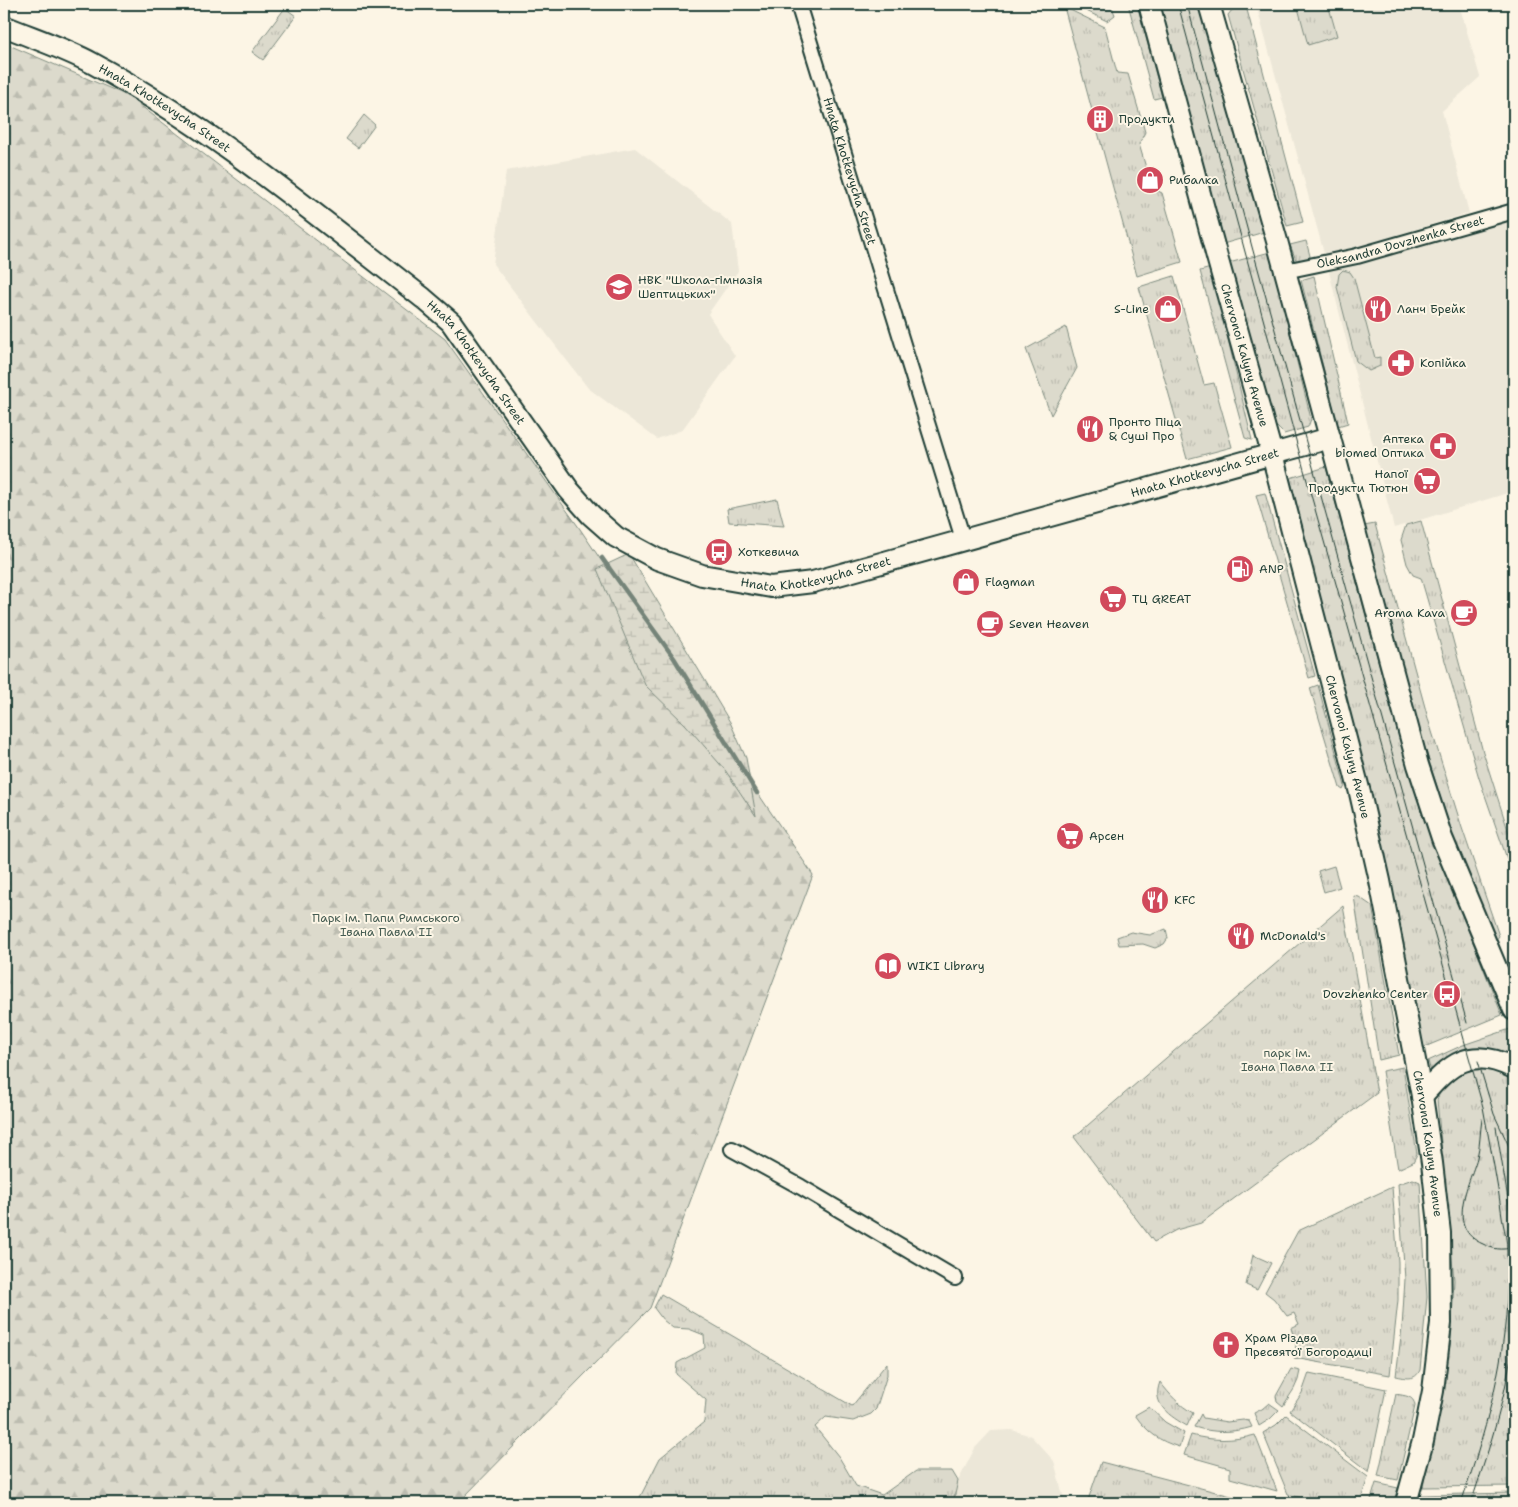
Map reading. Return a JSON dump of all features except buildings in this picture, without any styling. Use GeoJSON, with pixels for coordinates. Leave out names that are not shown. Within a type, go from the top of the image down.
{"type":"FeatureCollection","features":[{"type":"Feature","properties":{"kind":"main road","name":"Chervonoi Kalyny Avenue"},"geometry":{"type":"LineString","coordinates":[[1149,4],[1272,454],[1362,802],[1380,881],[1422,1096],[1440,1233],[1442,1323],[1434,1391],[1421,1451],[1406,1503]]}},
{"type":"Feature","properties":{"kind":"main road"},"geometry":{"type":"LineString","coordinates":[[1209,4],[1285,271],[1418,765],[1442,838],[1514,1010]]}},
{"type":"Feature","properties":{"kind":"main road","name":"Hnata Khotkevycha Street"},"geometry":{"type":"LineString","coordinates":[[4,26],[90,61],[156,100],[246,162],[423,298],[451,322],[569,490],[591,515],[616,536],[657,559],[702,575],[771,587],[813,582],[1330,438]]}},
{"type":"Feature","properties":{"kind":"main road"},"geometry":{"type":"LineString","coordinates":[[1422,1096],[1446,1070],[1470,1059],[1494,1060],[1514,1068]]}},
{"type":"Feature","properties":{"kind":"street","name":"Hnata Khotkevycha Street"},"geometry":{"type":"LineString","coordinates":[[798,4],[963,539]]}},
{"type":"Feature","properties":{"kind":"street","name":"Oleksandra Dovzhenka Street"},"geometry":{"type":"LineString","coordinates":[[1285,271],[1357,256],[1514,211]]}},
{"type":"Feature","properties":{"kind":"street"},"geometry":{"type":"LineString","coordinates":[[732,1149],[801,1186],[955,1278]]}},
{"type":"Feature","properties":{"kind":"shaded area"},"geometry":{"type":"Polygon","coordinates":[[[1256,4],[1459,4],[1480,77],[1442,111],[1469,213],[1325,257],[1256,4]]]}},
{"type":"Feature","properties":{"kind":"shaded area","name":"НВК \"Школа-гімназія Шептицьких\""},"geometry":{"type":"Polygon","coordinates":[[[635,148],[732,224],[738,271],[708,314],[735,356],[682,430],[657,439],[588,388],[493,264],[506,171],[635,148]]]}},
{"type":"Feature","properties":{"kind":"shaded area"},"geometry":{"type":"Polygon","coordinates":[[[1514,219],[1514,491],[1394,528],[1328,268],[1514,219]]]}},
{"type":"Feature","properties":{"kind":"shaded area"},"geometry":{"type":"Polygon","coordinates":[[[1012,1430],[1031,1436],[1054,1461],[1065,1503],[953,1503],[958,1481],[975,1448],[991,1431],[1012,1430]]]}},
{"type":"Feature","properties":{"kind":"green space"},"geometry":{"type":"Polygon","coordinates":[[[1072,4],[1111,4],[1115,15],[1107,21],[1072,4]]]}},
{"type":"Feature","properties":{"kind":"green space"},"geometry":{"type":"Polygon","coordinates":[[[1128,4],[1137,4],[1162,97],[1154,99],[1128,4]]]}},
{"type":"Feature","properties":{"kind":"green space"},"geometry":{"type":"Polygon","coordinates":[[[1159,4],[1198,4],[1264,232],[1223,244],[1159,4]]]}},
{"type":"Feature","properties":{"kind":"green space"},"geometry":{"type":"Polygon","coordinates":[[[1297,4],[1328,4],[1337,36],[1308,45],[1297,4]]]}},
{"type":"Feature","properties":{"kind":"green space"},"geometry":{"type":"Polygon","coordinates":[[[1064,7],[1105,27],[1117,73],[1128,74],[1145,132],[1139,144],[1152,188],[1162,193],[1182,262],[1137,276],[1064,7]]]}},
{"type":"Feature","properties":{"kind":"green space"},"geometry":{"type":"Polygon","coordinates":[[[285,8],[296,16],[263,60],[252,52],[285,8]]]}},
{"type":"Feature","properties":{"kind":"green space"},"geometry":{"type":"Polygon","coordinates":[[[1238,8],[1247,10],[1303,222],[1287,226],[1228,15],[1232,10],[1238,8]]]}},
{"type":"Feature","properties":{"kind":"green space","name":"Парк ім. Папи Римського Івана Павла ІІ"},"geometry":{"type":"Polygon","coordinates":[[[4,43],[128,96],[445,339],[580,529],[813,875],[650,1308],[458,1503],[4,1503],[4,43]]]}},
{"type":"Feature","properties":{"kind":"green space"},"geometry":{"type":"Polygon","coordinates":[[[364,115],[375,125],[358,148],[346,139],[364,115]]]}},
{"type":"Feature","properties":{"kind":"green space"},"geometry":{"type":"Polygon","coordinates":[[[1306,241],[1310,256],[1308,261],[1297,262],[1290,245],[1306,241]]]}},
{"type":"Feature","properties":{"kind":"green space"},"geometry":{"type":"Polygon","coordinates":[[[1270,252],[1311,419],[1308,427],[1284,434],[1275,425],[1229,263],[1270,252]]]}},
{"type":"Feature","properties":{"kind":"green space"},"geometry":{"type":"Polygon","coordinates":[[[1211,268],[1252,440],[1245,438],[1200,271],[1211,268]]]}},
{"type":"Feature","properties":{"kind":"green space"},"geometry":{"type":"Polygon","coordinates":[[[1343,270],[1350,272],[1354,278],[1375,358],[1380,357],[1380,366],[1369,371],[1356,361],[1337,287],[1339,274],[1343,270]]]}},
{"type":"Feature","properties":{"kind":"green space"},"geometry":{"type":"Polygon","coordinates":[[[1174,276],[1204,385],[1214,383],[1232,447],[1187,459],[1139,287],[1174,276]]]}},
{"type":"Feature","properties":{"kind":"green space"},"geometry":{"type":"Polygon","coordinates":[[[1314,276],[1348,423],[1338,426],[1301,280],[1314,276]]]}},
{"type":"Feature","properties":{"kind":"green space"},"geometry":{"type":"Polygon","coordinates":[[[1066,327],[1077,368],[1051,415],[1026,349],[1066,327]]]}},
{"type":"Feature","properties":{"kind":"green space"},"geometry":{"type":"Polygon","coordinates":[[[1326,467],[1395,723],[1434,844],[1502,1015],[1422,1048],[1370,792],[1290,478],[1326,467]]]}},
{"type":"Feature","properties":{"kind":"green space"},"geometry":{"type":"Polygon","coordinates":[[[1265,493],[1315,676],[1309,678],[1256,495],[1265,493]]]}},
{"type":"Feature","properties":{"kind":"green space"},"geometry":{"type":"Polygon","coordinates":[[[777,499],[784,526],[729,522],[727,509],[777,499]]]}},
{"type":"Feature","properties":{"kind":"green space"},"geometry":{"type":"Polygon","coordinates":[[[1421,521],[1483,752],[1514,849],[1514,879],[1479,778],[1421,578],[1413,575],[1407,564],[1401,540],[1406,525],[1421,521]]]}},
{"type":"Feature","properties":{"kind":"green space"},"geometry":{"type":"Polygon","coordinates":[[[1375,524],[1429,722],[1462,828],[1499,936],[1496,940],[1490,938],[1452,834],[1418,726],[1364,526],[1375,524]]]}},
{"type":"Feature","properties":{"kind":"green space"},"geometry":{"type":"Polygon","coordinates":[[[629,554],[730,722],[746,758],[756,816],[725,770],[686,725],[645,685],[597,569],[629,554]]]}},
{"type":"Feature","properties":{"kind":"green space"},"geometry":{"type":"Polygon","coordinates":[[[1318,685],[1345,786],[1343,790],[1340,788],[1310,688],[1318,685]]]}},
{"type":"Feature","properties":{"kind":"green space"},"geometry":{"type":"Polygon","coordinates":[[[1334,866],[1340,887],[1324,892],[1318,871],[1334,866]]]}},
{"type":"Feature","properties":{"kind":"green space"},"geometry":{"type":"Polygon","coordinates":[[[1354,896],[1359,897],[1372,906],[1399,1055],[1379,1060],[1354,896]]]}},
{"type":"Feature","properties":{"kind":"green space","name":"парк ім. Івана Павла II"},"geometry":{"type":"Polygon","coordinates":[[[1343,906],[1377,1093],[1201,1223],[1176,1230],[1154,1242],[1074,1137],[1343,906]]]}},
{"type":"Feature","properties":{"kind":"green space"},"geometry":{"type":"Polygon","coordinates":[[[1166,929],[1168,938],[1164,944],[1155,948],[1143,944],[1119,945],[1117,937],[1131,932],[1150,935],[1166,929]]]}},
{"type":"Feature","properties":{"kind":"green space"},"geometry":{"type":"Polygon","coordinates":[[[1510,1029],[1514,1041],[1514,1058],[1448,1059],[1431,1072],[1428,1061],[1463,1045],[1510,1029]]]}},
{"type":"Feature","properties":{"kind":"green space"},"geometry":{"type":"Polygon","coordinates":[[[1403,1067],[1417,1154],[1413,1162],[1398,1169],[1382,1071],[1403,1067]]]}},
{"type":"Feature","properties":{"kind":"green space"},"geometry":{"type":"Polygon","coordinates":[[[1484,1067],[1514,1078],[1514,1486],[1423,1487],[1451,1340],[1454,1280],[1437,1100],[1443,1085],[1457,1074],[1484,1067]]]}},
{"type":"Feature","properties":{"kind":"green space"},"geometry":{"type":"Polygon","coordinates":[[[1413,1179],[1420,1182],[1427,1297],[1420,1370],[1416,1376],[1407,1378],[1396,1376],[1402,1328],[1405,1279],[1398,1184],[1413,1179]]]}},
{"type":"Feature","properties":{"kind":"green space"},"geometry":{"type":"Polygon","coordinates":[[[1392,1187],[1398,1262],[1398,1300],[1390,1375],[1294,1358],[1296,1345],[1291,1328],[1299,1324],[1294,1313],[1287,1316],[1274,1299],[1265,1292],[1298,1231],[1392,1187]]]}},
{"type":"Feature","properties":{"kind":"green space"},"geometry":{"type":"Polygon","coordinates":[[[1253,1255],[1271,1263],[1257,1290],[1246,1285],[1253,1255]]]}},
{"type":"Feature","properties":{"kind":"green space"},"geometry":{"type":"Polygon","coordinates":[[[661,1294],[852,1406],[887,1363],[887,1375],[876,1409],[871,1414],[853,1421],[826,1417],[815,1427],[839,1457],[856,1486],[882,1495],[916,1471],[952,1471],[958,1481],[953,1503],[637,1503],[660,1458],[704,1422],[706,1400],[676,1374],[677,1363],[705,1348],[704,1335],[689,1329],[673,1328],[663,1320],[654,1308],[661,1294]]]}},
{"type":"Feature","properties":{"kind":"green space"},"geometry":{"type":"Polygon","coordinates":[[[1291,1369],[1300,1371],[1294,1389],[1283,1406],[1277,1401],[1276,1396],[1291,1369]]]}},
{"type":"Feature","properties":{"kind":"green space"},"geometry":{"type":"Polygon","coordinates":[[[1309,1373],[1386,1389],[1369,1472],[1290,1411],[1302,1393],[1309,1373]]]}},
{"type":"Feature","properties":{"kind":"green space"},"geometry":{"type":"Polygon","coordinates":[[[1160,1382],[1183,1407],[1193,1413],[1187,1426],[1169,1414],[1160,1403],[1158,1390],[1160,1382]]]}},
{"type":"Feature","properties":{"kind":"green space"},"geometry":{"type":"Polygon","coordinates":[[[1396,1394],[1411,1398],[1415,1406],[1398,1480],[1378,1476],[1396,1394]]]}},
{"type":"Feature","properties":{"kind":"green space"},"geometry":{"type":"Polygon","coordinates":[[[1269,1403],[1279,1410],[1259,1426],[1254,1413],[1269,1403]]]}},
{"type":"Feature","properties":{"kind":"green space"},"geometry":{"type":"Polygon","coordinates":[[[1149,1407],[1165,1422],[1184,1433],[1179,1447],[1165,1442],[1154,1435],[1135,1415],[1149,1407]]]}},
{"type":"Feature","properties":{"kind":"green space"},"geometry":{"type":"Polygon","coordinates":[[[1201,1414],[1203,1418],[1227,1422],[1249,1421],[1252,1427],[1223,1432],[1194,1427],[1201,1414]]]}},
{"type":"Feature","properties":{"kind":"green space"},"geometry":{"type":"Polygon","coordinates":[[[1286,1415],[1368,1477],[1360,1503],[1318,1503],[1288,1494],[1263,1433],[1276,1425],[1286,1415]]]}},
{"type":"Feature","properties":{"kind":"green space"},"geometry":{"type":"Polygon","coordinates":[[[1191,1435],[1223,1440],[1255,1435],[1277,1491],[1230,1478],[1230,1468],[1184,1455],[1191,1435]]]}},
{"type":"Feature","properties":{"kind":"green space"},"geometry":{"type":"Polygon","coordinates":[[[1101,1462],[1258,1503],[1087,1503],[1101,1462]]]}},
{"type":"Feature","properties":{"kind":"green space"},"geometry":{"type":"Polygon","coordinates":[[[1376,1483],[1398,1488],[1393,1503],[1370,1503],[1376,1483]]]}},
{"type":"Feature","properties":{"kind":"green space"},"geometry":{"type":"Polygon","coordinates":[[[1514,1493],[1512,1503],[1418,1503],[1421,1495],[1514,1493]]]}},
{"type":"Feature","properties":{"kind":"waterway"},"geometry":{"type":"LineString","coordinates":[[602,558],[674,658],[757,793]]}},
{"type":"Feature","properties":{"kind":"tram line"},"geometry":{"type":"LineString","coordinates":[[1178,4],[1304,470],[1483,1107],[1507,1243],[1508,1283],[1506,1315],[1497,1379],[1490,1410],[1461,1503]]}},
{"type":"Feature","properties":{"kind":"tram line"},"geometry":{"type":"LineString","coordinates":[[1187,4],[1252,247],[1467,1023]]}},
{"type":"Feature","properties":{"kind":"tram line"},"geometry":{"type":"LineString","coordinates":[[1478,1061],[1494,1114],[1514,1157]]}},
{"type":"Feature","properties":{"kind":"tram line"},"geometry":{"type":"LineString","coordinates":[[1482,1119],[1477,1158],[1465,1193],[1462,1217],[1465,1228],[1472,1237],[1483,1244],[1498,1249],[1513,1247]]}},
{"type":"Feature","properties":{"kind":"tram line"},"geometry":{"type":"LineString","coordinates":[[1496,1127],[1514,1235]]}},
{"type":"Feature","properties":{"kind":"tram line"},"geometry":{"type":"LineString","coordinates":[[1471,1503],[1504,1394],[1514,1327]]}},
{"type":"Feature","properties":{"kind":"place","name":"Продукти"},"geometry":{"type":"Point","coordinates":[1100,119]}},
{"type":"Feature","properties":{"kind":"place","name":"Рибалка"},"geometry":{"type":"Point","coordinates":[1150,180]}},
{"type":"Feature","properties":{"kind":"place","name":"НВК \"Школа-гімназія Шептицьких\""},"geometry":{"type":"Point","coordinates":[619,287]}},
{"type":"Feature","properties":{"kind":"place","name":"S-Line"},"geometry":{"type":"Point","coordinates":[1168,309]}},
{"type":"Feature","properties":{"kind":"place","name":"Ланч Брейк"},"geometry":{"type":"Point","coordinates":[1378,309]}},
{"type":"Feature","properties":{"kind":"place","name":"Копійка"},"geometry":{"type":"Point","coordinates":[1401,363]}},
{"type":"Feature","properties":{"kind":"place","name":"Пронто Піца & Суші Про"},"geometry":{"type":"Point","coordinates":[1090,429]}},
{"type":"Feature","properties":{"kind":"place","name":"Аптека biomed Оптика"},"geometry":{"type":"Point","coordinates":[1443,446]}},
{"type":"Feature","properties":{"kind":"place","name":"Напої Продукти Тютюн"},"geometry":{"type":"Point","coordinates":[1427,481]}},
{"type":"Feature","properties":{"kind":"place","name":"Хоткевича"},"geometry":{"type":"Point","coordinates":[719,552]}},
{"type":"Feature","properties":{"kind":"place","name":"ANP"},"geometry":{"type":"Point","coordinates":[1240,569]}},
{"type":"Feature","properties":{"kind":"place","name":"Flagman"},"geometry":{"type":"Point","coordinates":[966,582]}},
{"type":"Feature","properties":{"kind":"place","name":"ТЦ GREAT"},"geometry":{"type":"Point","coordinates":[1113,599]}},
{"type":"Feature","properties":{"kind":"place","name":"Aroma Kava"},"geometry":{"type":"Point","coordinates":[1464,613]}},
{"type":"Feature","properties":{"kind":"place","name":"Seven Heaven"},"geometry":{"type":"Point","coordinates":[990,624]}},
{"type":"Feature","properties":{"kind":"place","name":"Арсен"},"geometry":{"type":"Point","coordinates":[1070,836]}},
{"type":"Feature","properties":{"kind":"place","name":"KFC"},"geometry":{"type":"Point","coordinates":[1155,900]}},
{"type":"Feature","properties":{"kind":"place","name":"McDonald's"},"geometry":{"type":"Point","coordinates":[1241,936]}},
{"type":"Feature","properties":{"kind":"place","name":"WIKI Library"},"geometry":{"type":"Point","coordinates":[888,966]}},
{"type":"Feature","properties":{"kind":"place","name":"Dovzhenko Center"},"geometry":{"type":"Point","coordinates":[1447,994]}},
{"type":"Feature","properties":{"kind":"place","name":"Храм Різдва Пресвятої Богородиці"},"geometry":{"type":"Point","coordinates":[1226,1345]}}]}
